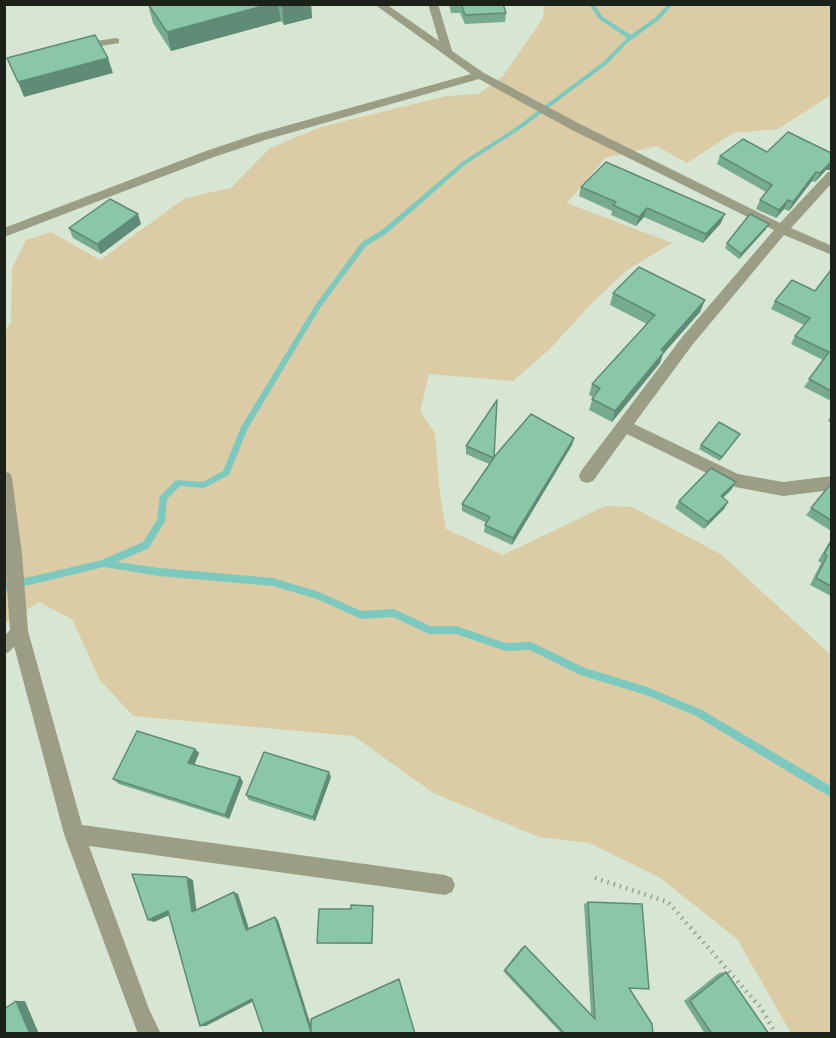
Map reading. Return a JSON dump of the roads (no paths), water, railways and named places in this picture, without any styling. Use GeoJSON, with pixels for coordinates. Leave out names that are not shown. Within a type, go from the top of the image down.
{"type":"FeatureCollection","features":[{"type":"Feature","properties":{"kind":"street"},"geometry":{"type":"LineString","coordinates":[[379,4],[480,75],[520,97],[576,127],[831,251]]}},
{"type":"Feature","properties":{"kind":"street"},"geometry":{"type":"LineString","coordinates":[[433,4],[447,51]]}},
{"type":"Feature","properties":{"kind":"street"},"geometry":{"type":"LineString","coordinates":[[4,233],[261,136],[480,75]]}},
{"type":"Feature","properties":{"kind":"street"},"geometry":{"type":"LineString","coordinates":[[587,476],[688,340],[831,175]]}},
{"type":"Feature","properties":{"kind":"street"},"geometry":{"type":"LineString","coordinates":[[624,426],[735,480],[783,489],[831,483]]}},
{"type":"Feature","properties":{"kind":"street"},"geometry":{"type":"LineString","coordinates":[[4,478],[14,554],[18,622],[74,834],[140,1014],[150,1034]]}},
{"type":"Feature","properties":{"kind":"street"},"geometry":{"type":"LineString","coordinates":[[74,834],[445,885]]}},
{"type":"Feature","properties":{"kind":"lane"},"geometry":{"type":"LineString","coordinates":[[72,48],[116,41]]}},
{"type":"Feature","properties":{"kind":"lane"},"geometry":{"type":"LineString","coordinates":[[4,647],[18,622]]}},
{"type":"Feature","properties":{"kind":"waterway"},"geometry":{"type":"LineString","coordinates":[[591,4],[601,18],[631,38]]}},
{"type":"Feature","properties":{"kind":"waterway"},"geometry":{"type":"LineString","coordinates":[[631,38],[658,18],[671,4]]}},
{"type":"Feature","properties":{"kind":"waterway"},"geometry":{"type":"LineString","coordinates":[[4,587],[103,564],[146,545],[161,521],[163,498],[178,483],[204,485],[226,473],[244,429],[318,306],[364,244],[384,232],[464,163],[517,129],[605,63],[631,38]]}},
{"type":"Feature","properties":{"kind":"waterway"},"geometry":{"type":"LineString","coordinates":[[105,564],[159,572],[273,582],[319,596],[361,615],[394,613],[429,630],[456,630],[506,647],[531,646],[583,672],[647,691],[699,713],[832,793]]}}]}
